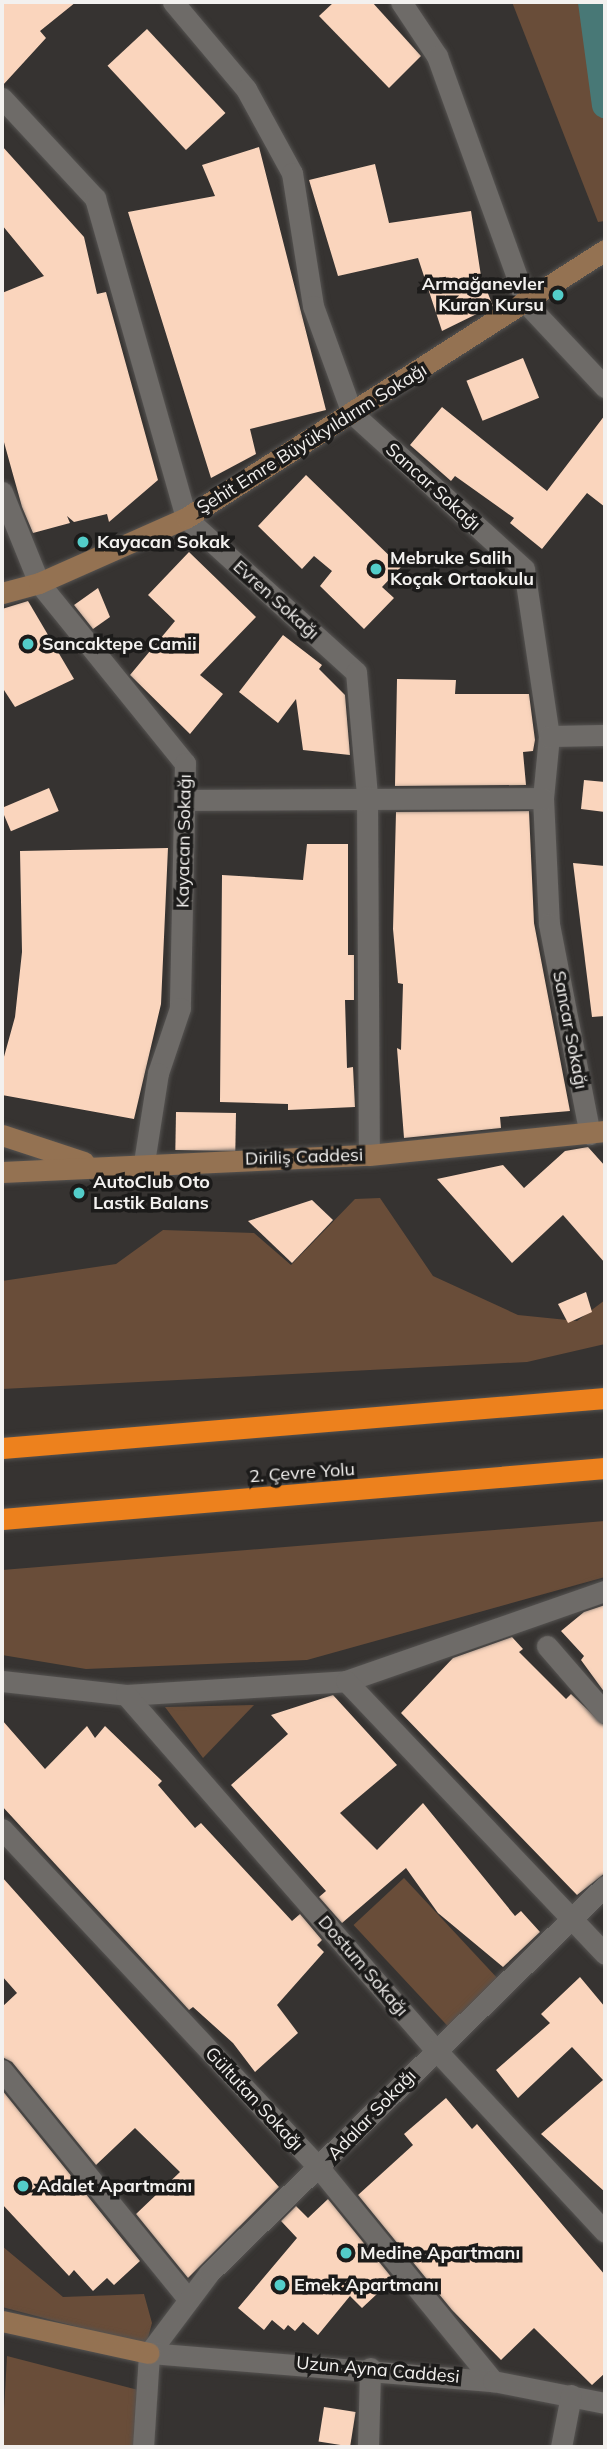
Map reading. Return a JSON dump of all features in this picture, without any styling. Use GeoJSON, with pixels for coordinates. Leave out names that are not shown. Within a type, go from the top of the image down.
{"type":"FeatureCollection","features":[{"type":"Feature","properties":{"kind":"highway"},"geometry":{"type":"LineString","coordinates":[[2,1448],[605,1398]]}},
{"type":"Feature","properties":{"kind":"highway","name":"2. Çevre Yolu"},"geometry":{"type":"LineString","coordinates":[[2,1519],[605,1468]]}},
{"type":"Feature","properties":{"kind":"street","name":"Sancar Sokağı"},"geometry":{"type":"LineString","coordinates":[[173,2],[246,89],[292,173],[313,306],[352,414],[524,569],[549,736],[543,798],[549,924],[597,1133]]}},
{"type":"Feature","properties":{"kind":"street"},"geometry":{"type":"LineString","coordinates":[[401,2],[437,56],[527,304],[605,387]]}},
{"type":"Feature","properties":{"kind":"street"},"geometry":{"type":"LineString","coordinates":[[2,98],[94,198],[186,518]]}},
{"type":"Feature","properties":{"kind":"street","name":"Şehit Emre Büyükyıldırım Sokağı"},"geometry":{"type":"LineString","coordinates":[[2,593],[39,583],[186,518],[527,304],[605,250]]}},
{"type":"Feature","properties":{"kind":"street","name":"Kayacan Sokağı"},"geometry":{"type":"LineString","coordinates":[[2,492],[39,583],[185,763],[180,1008],[158,1073],[144,1162]]}},
{"type":"Feature","properties":{"kind":"street","name":"Evren Sokağı"},"geometry":{"type":"LineString","coordinates":[[186,518],[356,672],[367,796],[369,1155]]}},
{"type":"Feature","properties":{"kind":"street"},"geometry":{"type":"LineString","coordinates":[[549,736],[605,735]]}},
{"type":"Feature","properties":{"kind":"street"},"geometry":{"type":"LineString","coordinates":[[186,800],[367,796],[543,798]]}},
{"type":"Feature","properties":{"kind":"street","name":"Diriliş Caddesi"},"geometry":{"type":"LineString","coordinates":[[2,1172],[144,1162],[369,1155],[597,1133]]}},
{"type":"Feature","properties":{"kind":"street"},"geometry":{"type":"LineString","coordinates":[[2,1135],[96,1166]]}},
{"type":"Feature","properties":{"kind":"street"},"geometry":{"type":"LineString","coordinates":[[2,1681],[126,1695],[346,1681],[605,1591]]}},
{"type":"Feature","properties":{"kind":"street"},"geometry":{"type":"LineString","coordinates":[[547,1646],[605,1713]]}},
{"type":"Feature","properties":{"kind":"street"},"geometry":{"type":"LineString","coordinates":[[346,1681],[605,1954]]}},
{"type":"Feature","properties":{"kind":"street","name":"Dostum Sokağı"},"geometry":{"type":"LineString","coordinates":[[126,1695],[436,2050],[605,2232]]}},
{"type":"Feature","properties":{"kind":"street","name":"Gültutan Sokağı"},"geometry":{"type":"LineString","coordinates":[[2,1829],[320,2169],[493,2381]]}},
{"type":"Feature","properties":{"kind":"street","name":"Adalar Sokağı"},"geometry":{"type":"LineString","coordinates":[[149,2353],[209,2273],[320,2169],[436,2050],[605,1886]]}},
{"type":"Feature","properties":{"kind":"street"},"geometry":{"type":"LineString","coordinates":[[2,2070],[189,2300]]}},
{"type":"Feature","properties":{"kind":"street"},"geometry":{"type":"LineString","coordinates":[[2,2321],[149,2353],[143,2447]]}},
{"type":"Feature","properties":{"kind":"street","name":"Uzun Ayna Caddesi"},"geometry":{"type":"LineString","coordinates":[[149,2353],[370,2368],[493,2381],[605,2403]]}},
{"type":"Feature","properties":{"kind":"street"},"geometry":{"type":"LineString","coordinates":[[368,2447],[370,2368]]}},
{"type":"Feature","properties":{"kind":"street"},"geometry":{"type":"LineString","coordinates":[[561,2447],[571,2395]]}},
{"type":"Feature","properties":{"kind":"shaded area"},"geometry":{"type":"Polygon","coordinates":[[[512,2],[597,2],[605,34],[605,221],[598,222],[512,2]]]}},
{"type":"Feature","properties":{"kind":"shaded area"},"geometry":{"type":"Polygon","coordinates":[[[380,1198],[433,1276],[518,1315],[577,1321],[605,1300],[605,1344],[527,1362],[2,1389],[2,1281],[116,1264],[163,1230],[254,1233],[291,1265],[355,1199],[380,1198]]]}},
{"type":"Feature","properties":{"kind":"shaded area"},"geometry":{"type":"Polygon","coordinates":[[[605,1521],[605,1577],[307,1660],[86,1669],[2,1655],[2,1570],[605,1521]]]}},
{"type":"Feature","properties":{"kind":"shaded area"},"geometry":{"type":"Polygon","coordinates":[[[254,1705],[203,1758],[165,1707],[254,1705]]]}},
{"type":"Feature","properties":{"kind":"shaded area"},"geometry":{"type":"Polygon","coordinates":[[[404,1878],[499,1980],[448,2027],[354,1925],[404,1878]]]}},
{"type":"Feature","properties":{"kind":"shaded area"},"geometry":{"type":"Polygon","coordinates":[[[2,2246],[63,2297],[144,2294],[152,2323],[146,2345],[2,2307],[2,2246]]]}},
{"type":"Feature","properties":{"kind":"shaded area"},"geometry":{"type":"Polygon","coordinates":[[[7,2356],[142,2391],[138,2447],[2,2447],[7,2356]]]}},
{"type":"Feature","properties":{"kind":"building"},"geometry":{"type":"Polygon","coordinates":[[[2,2],[76,2],[40,31],[46,38],[3,85],[2,2]]]}},
{"type":"Feature","properties":{"kind":"building"},"geometry":{"type":"Polygon","coordinates":[[[334,2],[372,2],[421,56],[389,88],[319,16],[334,2]]]}},
{"type":"Feature","properties":{"kind":"building"},"geometry":{"type":"Polygon","coordinates":[[[147,29],[225,113],[186,150],[108,66],[147,29]]]}},
{"type":"Feature","properties":{"kind":"building"},"geometry":{"type":"Polygon","coordinates":[[[2,146],[84,237],[97,294],[106,292],[158,480],[109,522],[107,514],[74,522],[67,516],[70,523],[33,533],[22,507],[2,435],[2,293],[44,276],[2,225],[2,146]]]}},
{"type":"Feature","properties":{"kind":"building"},"geometry":{"type":"Polygon","coordinates":[[[259,147],[326,410],[250,429],[256,454],[211,478],[128,212],[215,196],[202,165],[259,147]]]}},
{"type":"Feature","properties":{"kind":"building"},"geometry":{"type":"Polygon","coordinates":[[[375,164],[389,223],[471,211],[481,276],[493,306],[442,331],[418,258],[338,276],[309,180],[375,164]]]}},
{"type":"Feature","properties":{"kind":"building"},"geometry":{"type":"Polygon","coordinates":[[[523,358],[539,398],[483,421],[466,381],[523,358]]]}},
{"type":"Feature","properties":{"kind":"building"},"geometry":{"type":"Polygon","coordinates":[[[442,407],[547,491],[605,415],[605,507],[587,493],[542,549],[510,523],[514,518],[455,476],[451,481],[410,445],[442,407]]]}},
{"type":"Feature","properties":{"kind":"building"},"geometry":{"type":"Polygon","coordinates":[[[306,475],[401,567],[382,587],[394,598],[364,629],[320,586],[332,571],[314,556],[302,569],[258,526],[306,475]]]}},
{"type":"Feature","properties":{"kind":"building"},"geometry":{"type":"Polygon","coordinates":[[[189,552],[256,617],[200,675],[223,694],[190,734],[130,675],[175,621],[148,595],[189,552]]]}},
{"type":"Feature","properties":{"kind":"building"},"geometry":{"type":"Polygon","coordinates":[[[98,588],[110,617],[93,629],[74,605],[98,588]]]}},
{"type":"Feature","properties":{"kind":"building","name":"Sancaktepe Camii"},"geometry":{"type":"Polygon","coordinates":[[[28,601],[74,679],[15,707],[2,687],[2,609],[28,601]]]}},
{"type":"Feature","properties":{"kind":"building"},"geometry":{"type":"Polygon","coordinates":[[[283,635],[322,665],[319,669],[345,695],[350,755],[303,750],[296,699],[278,723],[239,692],[283,635]]]}},
{"type":"Feature","properties":{"kind":"building"},"geometry":{"type":"Polygon","coordinates":[[[397,679],[456,680],[455,694],[529,694],[535,740],[533,751],[523,752],[526,785],[395,786],[397,679]]]}},
{"type":"Feature","properties":{"kind":"building"},"geometry":{"type":"Polygon","coordinates":[[[584,780],[605,782],[605,812],[581,809],[584,780]]]}},
{"type":"Feature","properties":{"kind":"building"},"geometry":{"type":"Polygon","coordinates":[[[49,788],[59,811],[11,831],[2,808],[49,788]]]}},
{"type":"Feature","properties":{"kind":"building"},"geometry":{"type":"Polygon","coordinates":[[[529,811],[534,923],[570,1111],[500,1117],[501,1128],[404,1138],[397,1048],[401,1050],[403,984],[398,983],[393,929],[396,812],[529,811]]]}},
{"type":"Feature","properties":{"kind":"building"},"geometry":{"type":"Polygon","coordinates":[[[307,844],[348,844],[348,955],[354,955],[354,1000],[345,1000],[347,1068],[353,1067],[355,1107],[288,1110],[288,1104],[220,1102],[222,875],[303,880],[307,844]]]}},
{"type":"Feature","properties":{"kind":"building"},"geometry":{"type":"Polygon","coordinates":[[[168,848],[161,1004],[134,1119],[2,1095],[2,1064],[15,1017],[22,952],[20,851],[168,848]]]}},
{"type":"Feature","properties":{"kind":"building"},"geometry":{"type":"Polygon","coordinates":[[[573,863],[605,866],[605,1016],[592,1017],[573,863]]]}},
{"type":"Feature","properties":{"kind":"building"},"geometry":{"type":"Polygon","coordinates":[[[176,1112],[236,1113],[235,1151],[175,1150],[176,1112]]]}},
{"type":"Feature","properties":{"kind":"building"},"geometry":{"type":"Polygon","coordinates":[[[588,1147],[605,1166],[605,1263],[563,1215],[512,1263],[437,1179],[503,1165],[524,1188],[565,1151],[588,1147]]]}},
{"type":"Feature","properties":{"kind":"building"},"geometry":{"type":"Polygon","coordinates":[[[312,1200],[333,1220],[292,1263],[248,1221],[312,1200]]]}},
{"type":"Feature","properties":{"kind":"building"},"geometry":{"type":"Polygon","coordinates":[[[586,1292],[592,1312],[568,1323],[558,1304],[586,1292]]]}},
{"type":"Feature","properties":{"kind":"building"},"geometry":{"type":"Polygon","coordinates":[[[605,1605],[605,1693],[581,1660],[584,1656],[561,1631],[584,1612],[605,1605]]]}},
{"type":"Feature","properties":{"kind":"building"},"geometry":{"type":"Polygon","coordinates":[[[512,1637],[523,1649],[519,1652],[566,1699],[571,1694],[605,1726],[605,1873],[577,1895],[401,1713],[453,1658],[512,1637]]]}},
{"type":"Feature","properties":{"kind":"building"},"geometry":{"type":"Polygon","coordinates":[[[333,1695],[397,1765],[340,1813],[377,1850],[423,1803],[515,1916],[521,1911],[540,1932],[503,1967],[438,1913],[406,1868],[342,1923],[319,1897],[326,1891],[231,1785],[288,1734],[271,1715],[333,1695]]]}},
{"type":"Feature","properties":{"kind":"building"},"geometry":{"type":"Polygon","coordinates":[[[2,1720],[45,1769],[87,1726],[95,1738],[105,1726],[162,1781],[158,1785],[195,1828],[201,1823],[292,1921],[300,1914],[322,1940],[317,1945],[324,1952],[277,2005],[298,2033],[255,2072],[233,2043],[193,2007],[189,2010],[2,1806],[2,1720]]]}},
{"type":"Feature","properties":{"kind":"building"},"geometry":{"type":"Polygon","coordinates":[[[2,1877],[279,2187],[188,2278],[136,2214],[180,2172],[135,2128],[96,2165],[12,2062],[2,2057],[2,2007],[17,1993],[2,1976],[2,1877]]]}},
{"type":"Feature","properties":{"kind":"building"},"geometry":{"type":"Polygon","coordinates":[[[580,1977],[605,2007],[605,2192],[541,2134],[603,2080],[572,2047],[518,2098],[496,2070],[550,2023],[541,2014],[580,1977]]]}},
{"type":"Feature","properties":{"kind":"building"},"geometry":{"type":"Polygon","coordinates":[[[2,2090],[140,2261],[114,2285],[107,2278],[93,2291],[74,2270],[69,2276],[2,2204],[2,2090]]]}},
{"type":"Feature","properties":{"kind":"building"},"geometry":{"type":"Polygon","coordinates":[[[446,2098],[472,2129],[477,2124],[605,2275],[605,2373],[592,2385],[534,2328],[501,2360],[452,2310],[358,2195],[413,2145],[404,2134],[446,2098]]]}},
{"type":"Feature","properties":{"kind":"building"},"geometry":{"type":"Polygon","coordinates":[[[328,2199],[393,2279],[362,2308],[350,2296],[318,2335],[303,2322],[295,2331],[288,2325],[284,2330],[272,2320],[264,2330],[238,2308],[297,2238],[281,2221],[296,2206],[308,2218],[328,2199]]]}},
{"type":"Feature","properties":{"kind":"building"},"geometry":{"type":"Polygon","coordinates":[[[324,2407],[356,2412],[350,2447],[319,2442],[324,2407]]]}},
{"type":"Feature","properties":{"kind":"waterway"},"geometry":{"type":"LineString","coordinates":[[591,2],[605,105]]}},
{"type":"Feature","properties":{"kind":"place","name":"Armağanevler Kuran Kursu"},"geometry":{"type":"Point","coordinates":[558,295]}},
{"type":"Feature","properties":{"kind":"place","name":"Kayacan Sokak"},"geometry":{"type":"Point","coordinates":[83,542]}},
{"type":"Feature","properties":{"kind":"place","name":"Mebruke Salih Koçak Ortaokulu"},"geometry":{"type":"Point","coordinates":[376,569]}},
{"type":"Feature","properties":{"kind":"place","name":"Sancaktepe Camii"},"geometry":{"type":"Point","coordinates":[28,644]}},
{"type":"Feature","properties":{"kind":"place","name":"AutoClub Oto Lastik Balans"},"geometry":{"type":"Point","coordinates":[79,1193]}},
{"type":"Feature","properties":{"kind":"place","name":"Adalet Apartmanı"},"geometry":{"type":"Point","coordinates":[23,2186]}},
{"type":"Feature","properties":{"kind":"place","name":"Medine Apartmanı"},"geometry":{"type":"Point","coordinates":[346,2253]}},
{"type":"Feature","properties":{"kind":"place","name":"Emek Apartmanı"},"geometry":{"type":"Point","coordinates":[280,2285]}}]}
